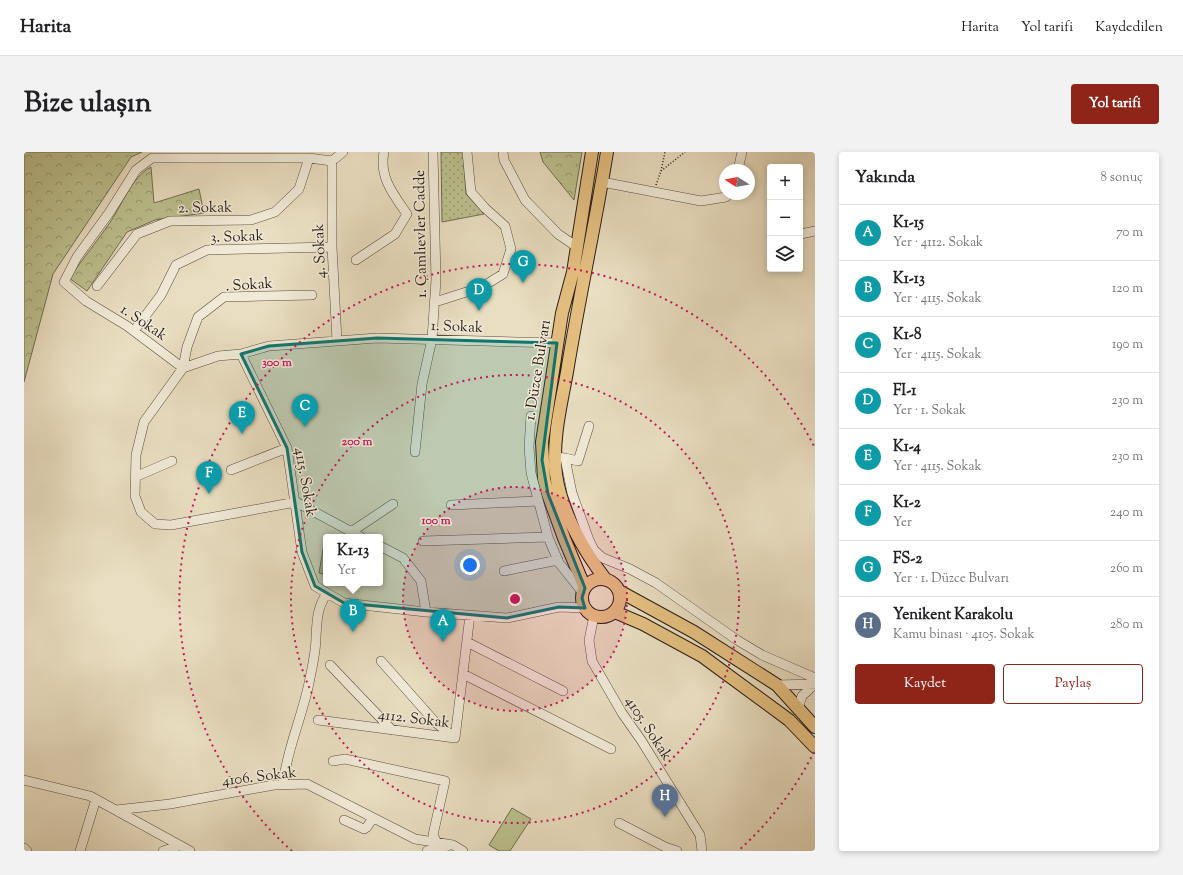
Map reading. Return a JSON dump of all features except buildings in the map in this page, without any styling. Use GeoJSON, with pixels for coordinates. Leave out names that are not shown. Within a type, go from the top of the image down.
{"type":"FeatureCollection","features":[{"type":"Feature","properties":{"kind":"main road","name":"1. Düzce Bulvarı"},"geometry":{"type":"LineString","coordinates":[[584,590],[544,479],[542,442],[558,343],[577,248],[592,152]]}},
{"type":"Feature","properties":{"kind":"main road","name":"1. Düzce Bulvarı"},"geometry":{"type":"LineString","coordinates":[[606,580],[577,536],[568,513],[556,475],[560,458],[556,435],[572,337],[607,152]]}},
{"type":"Feature","properties":{"kind":"main road"},"geometry":{"type":"LineString","coordinates":[[606,580],[616,586],[619,591],[620,604],[615,612],[607,617],[594,616],[585,608],[582,598],[584,590],[594,581],[606,580]]}},
{"type":"Feature","properties":{"kind":"main road"},"geometry":{"type":"LineString","coordinates":[[619,591],[694,632],[776,685],[815,727]]}},
{"type":"Feature","properties":{"kind":"main road"},"geometry":{"type":"LineString","coordinates":[[615,612],[643,624],[702,656],[789,720],[815,747]]}},
{"type":"Feature","properties":{"kind":"street"},"geometry":{"type":"LineString","coordinates":[[332,161],[344,152]]}},
{"type":"Feature","properties":{"kind":"street"},"geometry":{"type":"LineString","coordinates":[[356,260],[395,234],[407,214],[387,186],[383,158],[384,152]]}},
{"type":"Feature","properties":{"kind":"street","name":"1. Çamlıevler Cadde"},"geometry":{"type":"LineString","coordinates":[[415,452],[422,384],[432,339],[435,302],[436,280],[433,152]]}},
{"type":"Feature","properties":{"kind":"street"},"geometry":{"type":"LineString","coordinates":[[435,302],[482,287],[503,274],[511,249],[505,226],[485,208],[471,192],[467,152]]}},
{"type":"Feature","properties":{"kind":"street"},"geometry":{"type":"LineString","coordinates":[[502,152],[504,160],[525,200],[558,234],[577,248]]}},
{"type":"Feature","properties":{"kind":"street"},"geometry":{"type":"LineString","coordinates":[[739,164],[742,152]]}},
{"type":"Feature","properties":{"kind":"street","name":"1. Sokak"},"geometry":{"type":"LineString","coordinates":[[332,161],[309,158],[152,158],[136,170],[109,212],[77,257],[64,282],[86,301],[134,330],[183,368],[218,356],[241,354],[269,346],[377,338],[558,343]]}},
{"type":"Feature","properties":{"kind":"street","name":"2. Sokak"},"geometry":{"type":"LineString","coordinates":[[97,286],[137,234],[170,221],[251,220],[275,212],[299,189],[309,158]]}},
{"type":"Feature","properties":{"kind":"street","name":"4. Sokak"},"geometry":{"type":"LineString","coordinates":[[332,161],[332,247],[337,341]]}},
{"type":"Feature","properties":{"kind":"street"},"geometry":{"type":"LineString","coordinates":[[602,182],[701,201],[719,199]]}},
{"type":"Feature","properties":{"kind":"street"},"geometry":{"type":"LineString","coordinates":[[803,234],[815,231]]}},
{"type":"Feature","properties":{"kind":"street","name":"3. Sokak"},"geometry":{"type":"LineString","coordinates":[[134,330],[161,295],[176,265],[207,250],[332,247]]}},
{"type":"Feature","properties":{"kind":"street","name":". Sokak"},"geometry":{"type":"LineString","coordinates":[[183,368],[187,348],[198,317],[224,297],[312,295]]}},
{"type":"Feature","properties":{"kind":"street","name":"4115. Sokak"},"geometry":{"type":"LineString","coordinates":[[241,354],[287,448],[302,552],[315,586],[344,603],[470,616],[507,618],[559,607],[585,608]]}},
{"type":"Feature","properties":{"kind":"street"},"geometry":{"type":"LineString","coordinates":[[183,368],[144,422],[136,455],[134,477],[135,496],[141,512],[155,524],[171,525],[296,502],[355,534]]}},
{"type":"Feature","properties":{"kind":"street"},"geometry":{"type":"LineString","coordinates":[[531,416],[528,447],[531,473],[548,537],[558,560],[584,590]]}},
{"type":"Feature","properties":{"kind":"street"},"geometry":{"type":"LineString","coordinates":[[589,426],[578,461],[560,458],[588,540],[603,558],[630,569],[656,583],[737,640],[762,655],[815,678]]}},
{"type":"Feature","properties":{"kind":"street"},"geometry":{"type":"LineString","coordinates":[[232,470],[287,448]]}},
{"type":"Feature","properties":{"kind":"street"},"geometry":{"type":"LineString","coordinates":[[134,477],[172,461]]}},
{"type":"Feature","properties":{"kind":"street"},"geometry":{"type":"LineString","coordinates":[[451,504],[538,501]]}},
{"type":"Feature","properties":{"kind":"street"},"geometry":{"type":"LineString","coordinates":[[351,532],[393,504]]}},
{"type":"Feature","properties":{"kind":"street"},"geometry":{"type":"LineString","coordinates":[[423,541],[548,537]]}},
{"type":"Feature","properties":{"kind":"street"},"geometry":{"type":"LineString","coordinates":[[383,548],[403,558],[421,581],[426,612]]}},
{"type":"Feature","properties":{"kind":"street"},"geometry":{"type":"LineString","coordinates":[[504,571],[558,560]]}},
{"type":"Feature","properties":{"kind":"street"},"geometry":{"type":"LineString","coordinates":[[283,784],[288,754],[297,729],[309,683],[316,638],[318,612],[327,593]]}},
{"type":"Feature","properties":{"kind":"street","name":"4112. Sokak"},"geometry":{"type":"LineString","coordinates":[[318,720],[455,738],[470,616]]}},
{"type":"Feature","properties":{"kind":"street","name":"4105. Sokak"},"geometry":{"type":"LineString","coordinates":[[594,616],[589,640],[592,661],[622,713],[641,740],[700,835],[702,851]]}},
{"type":"Feature","properties":{"kind":"street"},"geometry":{"type":"LineString","coordinates":[[467,642],[563,691]]}},
{"type":"Feature","properties":{"kind":"street"},"geometry":{"type":"LineString","coordinates":[[381,661],[436,723],[455,738]]}},
{"type":"Feature","properties":{"kind":"street"},"geometry":{"type":"LineString","coordinates":[[330,665],[392,730]]}},
{"type":"Feature","properties":{"kind":"street"},"geometry":{"type":"LineString","coordinates":[[463,674],[611,749]]}},
{"type":"Feature","properties":{"kind":"street"},"geometry":{"type":"LineString","coordinates":[[776,685],[815,684]]}},
{"type":"Feature","properties":{"kind":"street"},"geometry":{"type":"LineString","coordinates":[[798,708],[802,696],[815,684]]}},
{"type":"Feature","properties":{"kind":"street"},"geometry":{"type":"LineString","coordinates":[[333,761],[345,759],[445,781],[433,835],[437,843]]}},
{"type":"Feature","properties":{"kind":"street"},"geometry":{"type":"LineString","coordinates":[[24,780],[90,796],[190,851]]}},
{"type":"Feature","properties":{"kind":"street","name":"4106. Sokak"},"geometry":{"type":"LineString","coordinates":[[116,810],[170,804],[283,784],[307,784],[414,839],[453,845],[463,851]]}},
{"type":"Feature","properties":{"kind":"street"},"geometry":{"type":"LineString","coordinates":[[80,851],[96,799]]}},
{"type":"Feature","properties":{"kind":"street"},"geometry":{"type":"LineString","coordinates":[[344,820],[364,829],[373,818]]}},
{"type":"Feature","properties":{"kind":"street"},"geometry":{"type":"LineString","coordinates":[[619,823],[665,847],[677,851]]}},
{"type":"Feature","properties":{"kind":"street"},"geometry":{"type":"LineString","coordinates":[[427,851],[453,845]]}},
{"type":"Feature","properties":{"kind":"street"},"geometry":{"type":"LineString","coordinates":[[163,851],[179,846]]}},
{"type":"Feature","properties":{"kind":"street"},"geometry":{"type":"LineString","coordinates":[[24,848],[27,851]]}},
{"type":"Feature","properties":{"kind":"path"},"geometry":{"type":"LineString","coordinates":[[653,192],[661,171],[665,152]]}},
{"type":"Feature","properties":{"kind":"path"},"geometry":{"type":"LineString","coordinates":[[661,171],[685,152]]}},
{"type":"Feature","properties":{"kind":"highlighted area"},"geometry":{"type":"Polygon","coordinates":[[[377,338],[557,343],[542,460],[548,494],[585,588],[582,598],[585,608],[559,607],[507,618],[344,603],[315,586],[302,552],[287,448],[241,354],[269,346],[377,338]]]}},
{"type":"Feature","properties":{"kind":"green space"},"geometry":{"type":"Polygon","coordinates":[[[24,152],[142,152],[131,157],[53,274],[24,382],[24,152]]]}},
{"type":"Feature","properties":{"kind":"green space"},"geometry":{"type":"Polygon","coordinates":[[[441,152],[463,152],[466,194],[484,214],[442,222],[441,152]]]}},
{"type":"Feature","properties":{"kind":"green space"},"geometry":{"type":"Polygon","coordinates":[[[540,152],[582,152],[574,200],[543,162],[540,152]]]}},
{"type":"Feature","properties":{"kind":"green space"},"geometry":{"type":"Polygon","coordinates":[[[151,167],[154,203],[199,189],[204,213],[155,220],[127,232],[87,291],[69,278],[111,221],[128,191],[138,177],[151,167]]]}},
{"type":"Feature","properties":{"kind":"green space"},"geometry":{"type":"Polygon","coordinates":[[[323,550],[323,574],[319,573],[323,550]]]}},
{"type":"Feature","properties":{"kind":"green space"},"geometry":{"type":"Polygon","coordinates":[[[512,808],[531,819],[510,851],[499,851],[489,845],[512,808]]]}},
{"type":"Feature","properties":{"kind":"place","name":"FS-2"},"geometry":{"type":"Point","coordinates":[523,283]}},
{"type":"Feature","properties":{"kind":"place","name":"FI-1"},"geometry":{"type":"Point","coordinates":[479,311]}},
{"type":"Feature","properties":{"kind":"place","name":"K1-8"},"geometry":{"type":"Point","coordinates":[305,427]}},
{"type":"Feature","properties":{"kind":"place","name":"K1-4"},"geometry":{"type":"Point","coordinates":[242,434]}},
{"type":"Feature","properties":{"kind":"place","name":"K1-2"},"geometry":{"type":"Point","coordinates":[209,494]}},
{"type":"Feature","properties":{"kind":"place","name":"K1-13"},"geometry":{"type":"Point","coordinates":[353,632]}},
{"type":"Feature","properties":{"kind":"place","name":"K1-15"},"geometry":{"type":"Point","coordinates":[443,642]}},
{"type":"Feature","properties":{"kind":"place","name":"Yenikent Karakolu"},"geometry":{"type":"Point","coordinates":[665,817]}}]}
